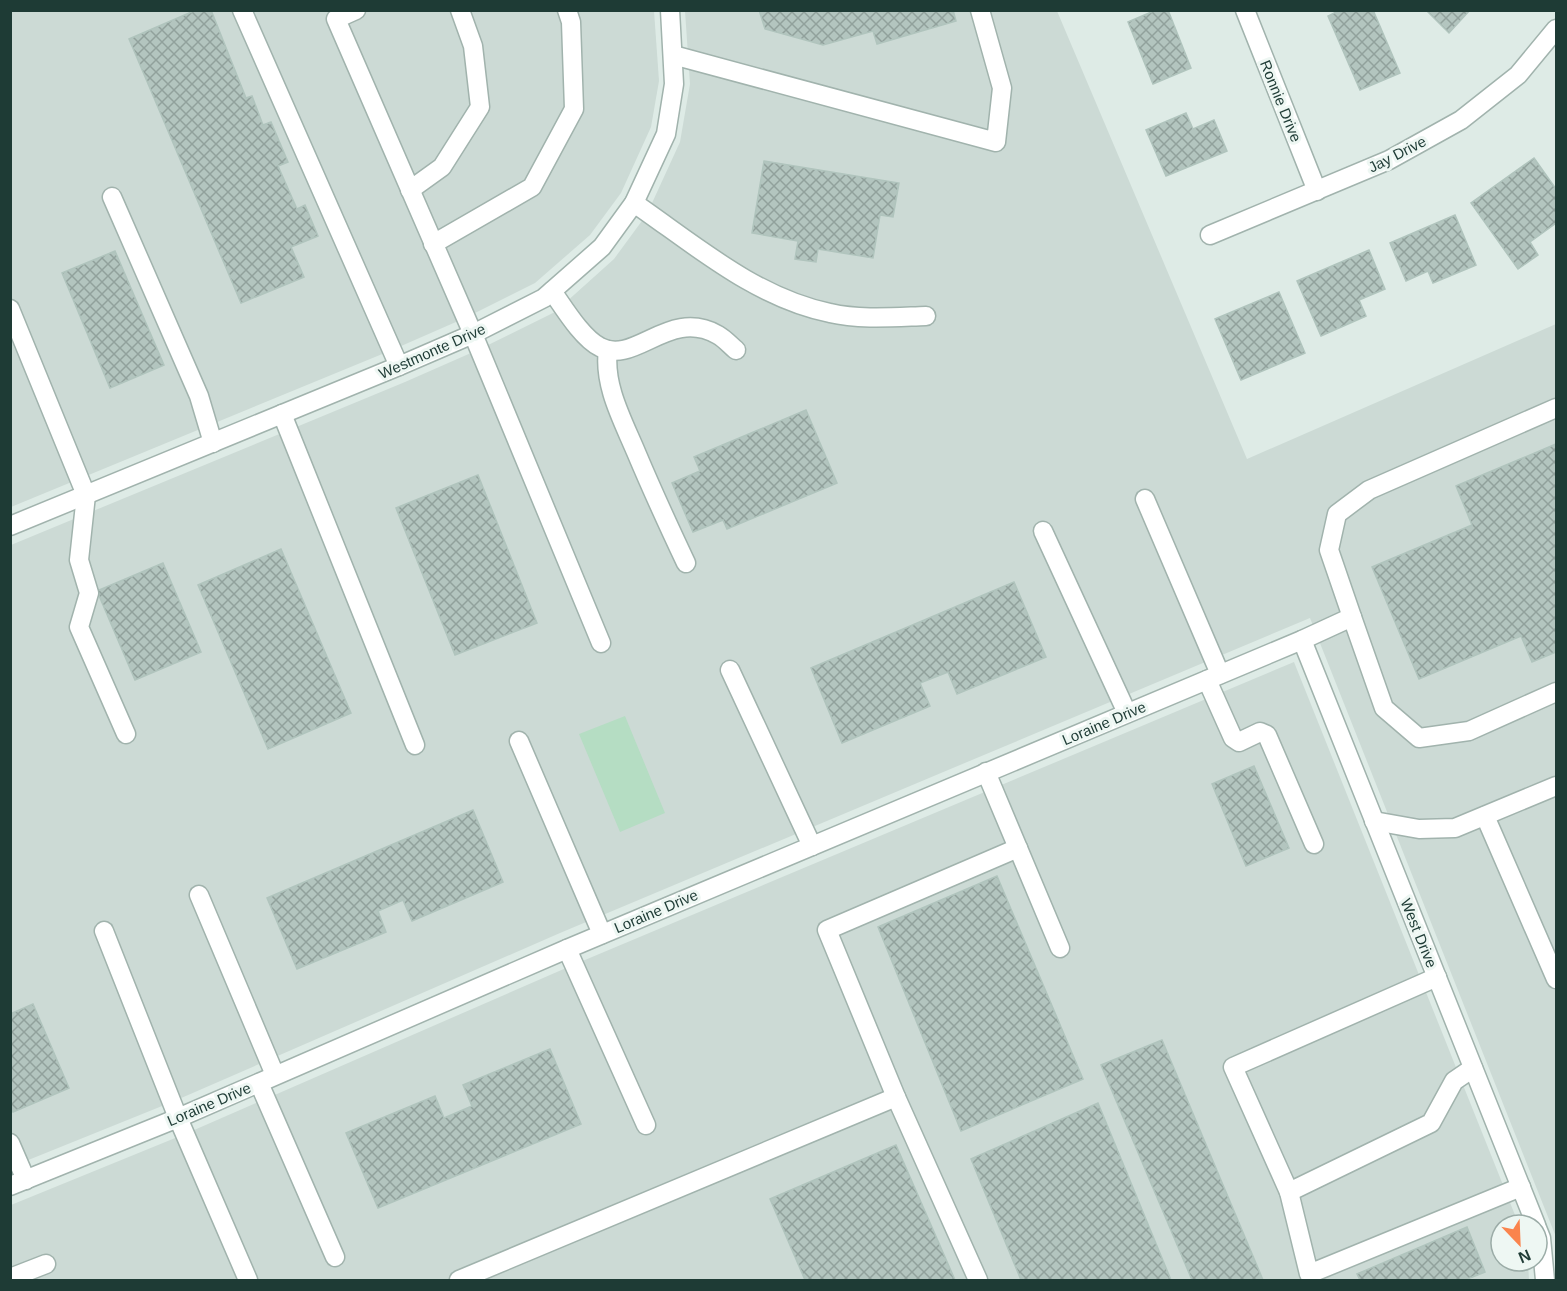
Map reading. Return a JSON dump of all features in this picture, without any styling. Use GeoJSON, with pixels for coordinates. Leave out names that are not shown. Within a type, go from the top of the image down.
{"type":"FeatureCollection","features":[{"type":"Feature","properties":{"kind":"street"},"geometry":{"type":"LineString","coordinates":[[242,10],[399,366]]}},
{"type":"Feature","properties":{"kind":"street"},"geometry":{"type":"LineString","coordinates":[[356,10],[336,19],[434,244],[601,643]]}},
{"type":"Feature","properties":{"kind":"street"},"geometry":{"type":"LineString","coordinates":[[410,190],[442,167],[480,107],[473,46],[459,10]]}},
{"type":"Feature","properties":{"kind":"street"},"geometry":{"type":"LineString","coordinates":[[434,244],[532,187],[574,109],[571,22],[567,10]]}},
{"type":"Feature","properties":{"kind":"street","name":"Westmonte Drive"},"geometry":{"type":"LineString","coordinates":[[10,525],[399,366],[472,334],[544,298],[602,247],[634,203],[666,134],[674,84],[670,10]]}},
{"type":"Feature","properties":{"kind":"street"},"geometry":{"type":"LineString","coordinates":[[673,55],[996,142],[1002,88],[980,10]]}},
{"type":"Feature","properties":{"kind":"street","name":"Ronnie Drive"},"geometry":{"type":"LineString","coordinates":[[1245,10],[1317,191]]}},
{"type":"Feature","properties":{"kind":"street","name":"Jay Drive"},"geometry":{"type":"LineString","coordinates":[[1210,235],[1389,160],[1461,120],[1518,75],[1557,29]]}},
{"type":"Feature","properties":{"kind":"street"},"geometry":{"type":"LineString","coordinates":[[112,197],[199,396],[213,443]]}},
{"type":"Feature","properties":{"kind":"street"},"geometry":{"type":"LineString","coordinates":[[634,203],[735,272],[768,292],[800,306],[832,314],[885,317],[926,316]]}},
{"type":"Feature","properties":{"kind":"street"},"geometry":{"type":"LineString","coordinates":[[552,291],[592,342],[608,350],[626,351],[671,329],[687,327],[703,329],[718,335],[736,350]]}},
{"type":"Feature","properties":{"kind":"street"},"geometry":{"type":"LineString","coordinates":[[10,309],[86,495],[79,560],[89,593],[79,627],[126,734]]}},
{"type":"Feature","properties":{"kind":"street"},"geometry":{"type":"LineString","coordinates":[[608,350],[606,361],[614,398],[686,563]]}},
{"type":"Feature","properties":{"kind":"street"},"geometry":{"type":"LineString","coordinates":[[1557,408],[1369,490],[1337,514],[1329,550],[1384,708],[1419,738],[1469,731],[1557,692]]}},
{"type":"Feature","properties":{"kind":"street"},"geometry":{"type":"LineString","coordinates":[[282,414],[415,745]]}},
{"type":"Feature","properties":{"kind":"street"},"geometry":{"type":"LineString","coordinates":[[1145,499],[1214,677],[1233,738],[1239,742],[1260,732],[1267,735],[1314,844]]}},
{"type":"Feature","properties":{"kind":"street"},"geometry":{"type":"LineString","coordinates":[[1043,531],[1127,713]]}},
{"type":"Feature","properties":{"kind":"street","name":"Loraine Drive"},"geometry":{"type":"LineString","coordinates":[[18,1183],[178,1118],[602,934],[1352,618]]}},
{"type":"Feature","properties":{"kind":"street","name":"West Drive"},"geometry":{"type":"LineString","coordinates":[[1302,640],[1531,1213]]}},
{"type":"Feature","properties":{"kind":"street"},"geometry":{"type":"LineString","coordinates":[[730,670],[812,846]]}},
{"type":"Feature","properties":{"kind":"street"},"geometry":{"type":"LineString","coordinates":[[519,741],[602,934]]}},
{"type":"Feature","properties":{"kind":"street"},"geometry":{"type":"LineString","coordinates":[[987,772],[1060,948]]}},
{"type":"Feature","properties":{"kind":"street"},"geometry":{"type":"LineString","coordinates":[[1374,821],[1419,829],[1455,828],[1557,786]]}},
{"type":"Feature","properties":{"kind":"street"},"geometry":{"type":"LineString","coordinates":[[1485,816],[1557,979]]}},
{"type":"Feature","properties":{"kind":"street"},"geometry":{"type":"LineString","coordinates":[[978,1281],[896,1097],[827,930],[1018,848]]}},
{"type":"Feature","properties":{"kind":"street"},"geometry":{"type":"LineString","coordinates":[[199,895],[335,1257]]}},
{"type":"Feature","properties":{"kind":"street"},"geometry":{"type":"LineString","coordinates":[[104,931],[178,1118],[248,1281]]}},
{"type":"Feature","properties":{"kind":"street"},"geometry":{"type":"LineString","coordinates":[[567,949],[646,1125]]}},
{"type":"Feature","properties":{"kind":"street"},"geometry":{"type":"LineString","coordinates":[[1437,977],[1233,1067],[1288,1192],[1311,1277],[1521,1187]]}},
{"type":"Feature","properties":{"kind":"street"},"geometry":{"type":"LineString","coordinates":[[1288,1192],[1431,1123],[1454,1081],[1473,1068]]}},
{"type":"Feature","properties":{"kind":"street"},"geometry":{"type":"LineString","coordinates":[[459,1281],[896,1097]]}},
{"type":"Feature","properties":{"kind":"street"},"geometry":{"type":"LineString","coordinates":[[10,1143],[18,1183]]}},
{"type":"Feature","properties":{"kind":"street"},"geometry":{"type":"LineString","coordinates":[[10,1278],[46,1264]]}},
{"type":"Feature","properties":{"kind":"shaded area"},"geometry":{"type":"Polygon","coordinates":[[[11,11],[654,11],[659,81],[651,127],[621,193],[590,235],[535,283],[465,318],[392,350],[11,507],[11,11]]]}},
{"type":"Feature","properties":{"kind":"shaded area"},"geometry":{"type":"Polygon","coordinates":[[[685,11],[1057,11],[1247,459],[1556,324],[1556,1237],[1549,1213],[1546,1213],[1310,618],[560,933],[172,1102],[11,1167],[11,545],[405,382],[480,349],[555,312],[614,259],[647,214],[680,142],[690,84],[685,11]]]}},
{"type":"Feature","properties":{"kind":"shaded area"},"geometry":{"type":"Polygon","coordinates":[[[1294,662],[1514,1213],[1489,1213],[1489,1273],[1529,1273],[1529,1280],[11,1280],[11,1205],[185,1134],[573,965],[1294,662]]]}},
{"type":"Feature","properties":{"kind":"green space"},"geometry":{"type":"Polygon","coordinates":[[[625,716],[665,813],[620,832],[579,734],[625,716]]]}},
{"type":"Feature","properties":{"kind":"building"},"geometry":{"type":"Polygon","coordinates":[[[196,10],[211,10],[246,98],[252,96],[263,125],[271,122],[288,162],[278,166],[297,209],[305,205],[318,236],[291,247],[304,277],[241,303],[129,39],[196,10]]]}},
{"type":"Feature","properties":{"kind":"building"},"geometry":{"type":"Polygon","coordinates":[[[759,10],[953,10],[956,21],[877,44],[873,31],[823,45],[765,29],[759,10]]]}},
{"type":"Feature","properties":{"kind":"building"},"geometry":{"type":"Polygon","coordinates":[[[1156,10],[1168,10],[1191,68],[1153,84],[1128,22],[1156,10]]]}},
{"type":"Feature","properties":{"kind":"building"},"geometry":{"type":"Polygon","coordinates":[[[1340,10],[1373,10],[1400,73],[1360,90],[1328,16],[1340,10]]]}},
{"type":"Feature","properties":{"kind":"building"},"geometry":{"type":"Polygon","coordinates":[[[1426,10],[1470,10],[1449,33],[1426,10]]]}},
{"type":"Feature","properties":{"kind":"building"},"geometry":{"type":"Polygon","coordinates":[[[1186,113],[1193,129],[1214,120],[1227,151],[1166,176],[1146,130],[1186,113]]]}},
{"type":"Feature","properties":{"kind":"building"},"geometry":{"type":"Polygon","coordinates":[[[1534,158],[1556,189],[1556,223],[1530,242],[1538,255],[1518,269],[1471,203],[1534,158]]]}},
{"type":"Feature","properties":{"kind":"building"},"geometry":{"type":"Polygon","coordinates":[[[764,161],[899,183],[893,217],[880,215],[873,258],[818,249],[816,262],[795,259],[798,241],[752,233],[764,161]]]}},
{"type":"Feature","properties":{"kind":"building"},"geometry":{"type":"Polygon","coordinates":[[[1455,215],[1476,265],[1433,283],[1428,271],[1406,281],[1390,243],[1455,215]]]}},
{"type":"Feature","properties":{"kind":"building"},"geometry":{"type":"Polygon","coordinates":[[[1369,250],[1385,289],[1359,300],[1366,316],[1321,336],[1297,281],[1369,250]]]}},
{"type":"Feature","properties":{"kind":"building"},"geometry":{"type":"Polygon","coordinates":[[[115,251],[164,365],[110,388],[62,273],[115,251]]]}},
{"type":"Feature","properties":{"kind":"building"},"geometry":{"type":"Polygon","coordinates":[[[1279,292],[1305,353],[1241,380],[1215,319],[1279,292]]]}},
{"type":"Feature","properties":{"kind":"building"},"geometry":{"type":"Polygon","coordinates":[[[806,410],[837,483],[727,529],[723,520],[693,532],[672,483],[700,471],[694,457],[806,410]]]}},
{"type":"Feature","properties":{"kind":"building"},"geometry":{"type":"Polygon","coordinates":[[[1556,444],[1556,652],[1532,662],[1521,636],[1419,679],[1372,567],[1472,525],[1456,486],[1556,444]]]}},
{"type":"Feature","properties":{"kind":"building"},"geometry":{"type":"Polygon","coordinates":[[[478,475],[537,623],[455,655],[396,508],[478,475]]]}},
{"type":"Feature","properties":{"kind":"building"},"geometry":{"type":"Polygon","coordinates":[[[281,549],[351,713],[268,749],[198,585],[281,549]]]}},
{"type":"Feature","properties":{"kind":"building"},"geometry":{"type":"Polygon","coordinates":[[[163,563],[201,652],[135,680],[97,591],[163,563]]]}},
{"type":"Feature","properties":{"kind":"building"},"geometry":{"type":"Polygon","coordinates":[[[1014,582],[1046,657],[957,694],[948,672],[920,683],[930,706],[842,743],[811,668],[1014,582]]]}},
{"type":"Feature","properties":{"kind":"building"},"geometry":{"type":"Polygon","coordinates":[[[1254,766],[1289,848],[1246,866],[1212,784],[1254,766]]]}},
{"type":"Feature","properties":{"kind":"building"},"geometry":{"type":"Polygon","coordinates":[[[473,810],[503,882],[412,921],[403,900],[378,911],[386,932],[297,969],[267,898],[473,810]]]}},
{"type":"Feature","properties":{"kind":"building"},"geometry":{"type":"Polygon","coordinates":[[[997,876],[1083,1079],[961,1131],[878,927],[997,876]]]}},
{"type":"Feature","properties":{"kind":"building"},"geometry":{"type":"Polygon","coordinates":[[[33,1004],[69,1088],[13,1112],[10,1107],[10,1014],[33,1004]]]}},
{"type":"Feature","properties":{"kind":"building"},"geometry":{"type":"Polygon","coordinates":[[[1162,1040],[1263,1280],[1192,1280],[1101,1065],[1162,1040]]]}},
{"type":"Feature","properties":{"kind":"building"},"geometry":{"type":"Polygon","coordinates":[[[550,1049],[581,1124],[378,1208],[346,1133],[435,1096],[444,1118],[472,1106],[463,1085],[550,1049]]]}},
{"type":"Feature","properties":{"kind":"building"},"geometry":{"type":"Polygon","coordinates":[[[1098,1103],[1171,1280],[1021,1280],[971,1159],[1098,1103]]]}},
{"type":"Feature","properties":{"kind":"building"},"geometry":{"type":"Polygon","coordinates":[[[896,1145],[955,1280],[805,1280],[770,1199],[896,1145]]]}},
{"type":"Feature","properties":{"kind":"building"},"geometry":{"type":"Polygon","coordinates":[[[1467,1227],[1485,1272],[1465,1280],[1360,1280],[1357,1274],[1467,1227]]]}}]}
